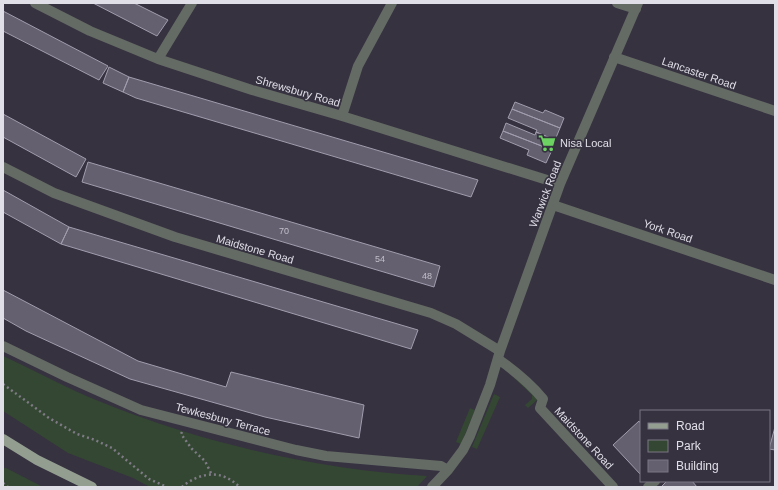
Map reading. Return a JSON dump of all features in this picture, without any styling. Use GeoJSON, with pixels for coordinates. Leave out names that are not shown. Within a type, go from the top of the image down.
{"type":"FeatureCollection","features":[{"type":"Feature","properties":{"kind":"main road"},"geometry":{"type":"LineString","coordinates":[[3,439],[37,460],[92,487]]}},
{"type":"Feature","properties":{"kind":"street","name":"Shrewsbury Road"},"geometry":{"type":"LineString","coordinates":[[35,3],[90,31],[158,59],[252,90],[342,116],[560,184]]}},
{"type":"Feature","properties":{"kind":"street"},"geometry":{"type":"LineString","coordinates":[[158,59],[192,3]]}},
{"type":"Feature","properties":{"kind":"street"},"geometry":{"type":"LineString","coordinates":[[342,116],[358,66],[392,3]]}},
{"type":"Feature","properties":{"kind":"street"},"geometry":{"type":"LineString","coordinates":[[617,3],[637,6]]}},
{"type":"Feature","properties":{"kind":"street","name":"Warwick Road"},"geometry":{"type":"LineString","coordinates":[[448,470],[463,450],[470,436],[560,184],[637,6]]}},
{"type":"Feature","properties":{"kind":"street","name":"Lancaster Road"},"geometry":{"type":"LineString","coordinates":[[614,57],[775,111]]}},
{"type":"Feature","properties":{"kind":"street","name":"Maidstone Road"},"geometry":{"type":"LineString","coordinates":[[3,167],[54,193],[175,237],[432,313],[456,324],[499,355],[510,367],[531,385],[543,399],[540,408],[613,487]]}},
{"type":"Feature","properties":{"kind":"street","name":"York Road"},"geometry":{"type":"LineString","coordinates":[[552,205],[775,280]]}},
{"type":"Feature","properties":{"kind":"street","name":"Tewkesbury Terrace"},"geometry":{"type":"LineString","coordinates":[[3,346],[141,410],[296,450],[326,456],[441,466],[448,470]]}},
{"type":"Feature","properties":{"kind":"street"},"geometry":{"type":"LineString","coordinates":[[432,487],[448,470]]}},
{"type":"Feature","properties":{"kind":"path"},"geometry":{"type":"LineString","coordinates":[[3,384],[49,418],[77,434],[112,448],[150,479],[167,487]]}},
{"type":"Feature","properties":{"kind":"path"},"geometry":{"type":"LineString","coordinates":[[185,421],[181,434],[192,449],[205,461],[211,473]]}},
{"type":"Feature","properties":{"kind":"path"},"geometry":{"type":"LineString","coordinates":[[182,487],[195,478],[211,473],[226,477],[240,487]]}},
{"type":"Feature","properties":{"kind":"path"},"geometry":{"type":"LineString","coordinates":[[3,483],[8,487]]}},
{"type":"Feature","properties":{"kind":"green space"},"geometry":{"type":"Polygon","coordinates":[[[3,356],[101,402],[140,417],[221,442],[302,461],[385,473],[427,476],[417,487],[150,487],[133,478],[68,453],[3,411],[3,356]]]}},
{"type":"Feature","properties":{"kind":"green space"},"geometry":{"type":"Polygon","coordinates":[[[515,375],[536,395],[537,400],[528,408],[525,405],[532,399],[532,395],[514,378],[515,375]]]}},
{"type":"Feature","properties":{"kind":"green space"},"geometry":{"type":"Polygon","coordinates":[[[494,394],[500,397],[477,449],[472,447],[494,394]]]}},
{"type":"Feature","properties":{"kind":"green space"},"geometry":{"type":"Polygon","coordinates":[[[470,408],[475,410],[461,444],[456,442],[470,408]]]}},
{"type":"Feature","properties":{"kind":"green space"},"geometry":{"type":"Polygon","coordinates":[[[3,468],[6,468],[43,487],[3,487],[3,468]]]}},
{"type":"Feature","properties":{"kind":"building"},"geometry":{"type":"Polygon","coordinates":[[[93,3],[134,3],[168,20],[157,36],[93,3]]]}},
{"type":"Feature","properties":{"kind":"building"},"geometry":{"type":"Polygon","coordinates":[[[3,11],[108,66],[99,80],[3,31],[3,11]]]}},
{"type":"Feature","properties":{"kind":"building"},"geometry":{"type":"Polygon","coordinates":[[[109,67],[129,77],[123,92],[103,83],[109,67]]]}},
{"type":"Feature","properties":{"kind":"building"},"geometry":{"type":"Polygon","coordinates":[[[129,77],[478,180],[471,197],[136,98],[123,92],[129,77]]]}},
{"type":"Feature","properties":{"kind":"building"},"geometry":{"type":"Polygon","coordinates":[[[515,102],[543,113],[545,110],[564,118],[560,128],[512,109],[515,102]]]}},
{"type":"Feature","properties":{"kind":"building"},"geometry":{"type":"Polygon","coordinates":[[[512,109],[560,128],[555,140],[536,132],[537,130],[508,118],[512,109]]]}},
{"type":"Feature","properties":{"kind":"building"},"geometry":{"type":"Polygon","coordinates":[[[3,114],[86,159],[76,177],[3,137],[3,114]]]}},
{"type":"Feature","properties":{"kind":"building"},"geometry":{"type":"Polygon","coordinates":[[[506,123],[535,135],[536,132],[555,140],[552,150],[503,131],[506,123]]]}},
{"type":"Feature","properties":{"kind":"building"},"geometry":{"type":"Polygon","coordinates":[[[503,131],[552,150],[546,163],[527,155],[529,150],[500,138],[503,131]]]}},
{"type":"Feature","properties":{"kind":"building"},"geometry":{"type":"Polygon","coordinates":[[[88,162],[440,266],[434,287],[82,182],[88,162]]]}},
{"type":"Feature","properties":{"kind":"building"},"geometry":{"type":"Polygon","coordinates":[[[3,190],[69,227],[61,244],[3,212],[3,190]]]}},
{"type":"Feature","properties":{"kind":"building"},"geometry":{"type":"Polygon","coordinates":[[[69,227],[418,330],[411,349],[61,244],[69,227]]]}},
{"type":"Feature","properties":{"kind":"building"},"geometry":{"type":"Polygon","coordinates":[[[3,290],[138,361],[226,387],[231,372],[364,405],[359,438],[265,417],[130,379],[26,331],[3,318],[3,290]]]}},
{"type":"Feature","properties":{"kind":"building"},"geometry":{"type":"Polygon","coordinates":[[[639,421],[640,474],[613,445],[639,421]]]}},
{"type":"Feature","properties":{"kind":"building"},"geometry":{"type":"Polygon","coordinates":[[[775,427],[775,450],[770,449],[775,427]]]}},
{"type":"Feature","properties":{"kind":"building"},"geometry":{"type":"Polygon","coordinates":[[[666,482],[693,482],[697,487],[661,487],[666,482]]]}},
{"type":"Feature","properties":{"kind":"place","name":"Nisa Local"},"geometry":{"type":"Point","coordinates":[547,143]}}]}
